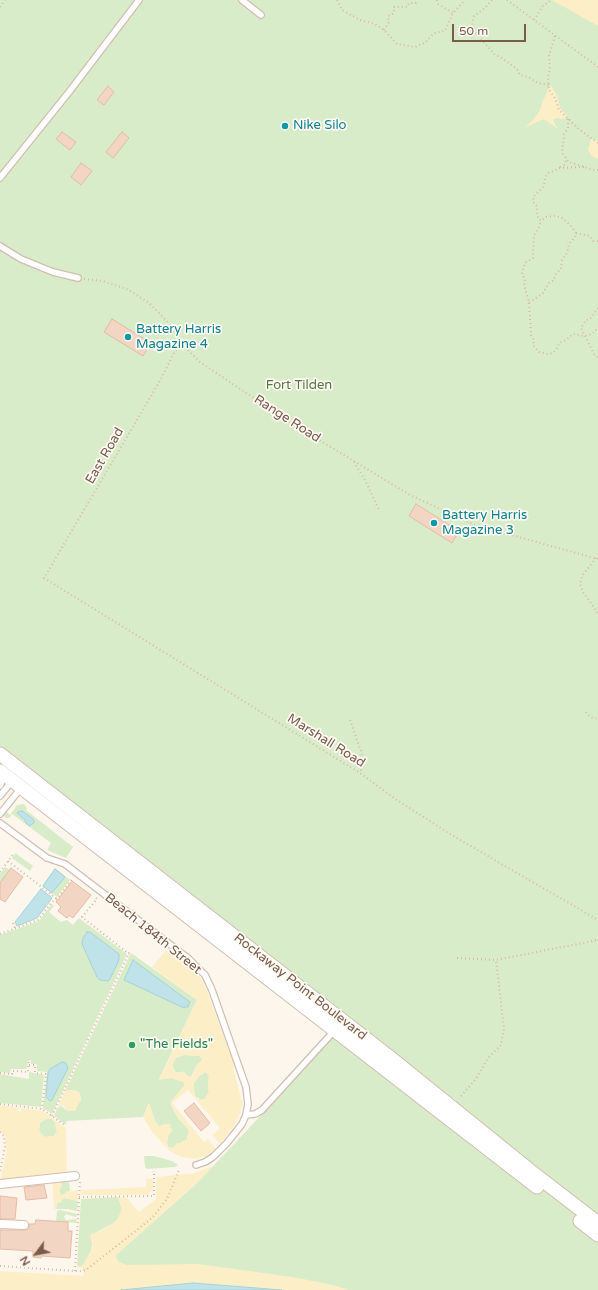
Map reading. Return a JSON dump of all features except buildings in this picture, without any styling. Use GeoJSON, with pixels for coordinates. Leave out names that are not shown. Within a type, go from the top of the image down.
{"type":"FeatureCollection","features":[{"type":"Feature","properties":{"kind":"street","name":"Rockaway Point Boulevard"},"geometry":{"type":"LineString","coordinates":[[0,754],[13,778],[598,1223]]}},
{"type":"Feature","properties":{"kind":"street","name":"Rockaway Point Boulevard"},"geometry":{"type":"LineString","coordinates":[[322,1012],[335,1030],[598,1235]]}},
{"type":"Feature","properties":{"kind":"street"},"geometry":{"type":"LineString","coordinates":[[0,1184],[75,1176]]}},
{"type":"Feature","properties":{"kind":"street"},"geometry":{"type":"LineString","coordinates":[[0,1224],[24,1225]]}},
{"type":"Feature","properties":{"kind":"lane"},"geometry":{"type":"LineString","coordinates":[[0,178],[69,92],[139,0]]}},
{"type":"Feature","properties":{"kind":"lane"},"geometry":{"type":"LineString","coordinates":[[242,0],[260,15]]}},
{"type":"Feature","properties":{"kind":"lane"},"geometry":{"type":"LineString","coordinates":[[0,246],[21,259],[53,272],[78,278]]}},
{"type":"Feature","properties":{"kind":"lane"},"geometry":{"type":"LineString","coordinates":[[0,796],[13,778]]}},
{"type":"Feature","properties":{"kind":"lane"},"geometry":{"type":"LineString","coordinates":[[0,814],[13,778]]}},
{"type":"Feature","properties":{"kind":"lane","name":"Beach 184th Street"},"geometry":{"type":"LineString","coordinates":[[0,823],[47,858],[65,864],[189,959],[204,975],[212,990],[246,1087],[248,1104],[246,1115],[242,1124],[227,1143],[213,1157],[196,1165]]}},
{"type":"Feature","properties":{"kind":"lane"},"geometry":{"type":"LineString","coordinates":[[246,1115],[255,1114],[262,1110],[335,1030]]}},
{"type":"Feature","properties":{"kind":"path"},"geometry":{"type":"LineString","coordinates":[[0,7],[5,0]]}},
{"type":"Feature","properties":{"kind":"path"},"geometry":{"type":"LineString","coordinates":[[337,0],[342,10],[360,20],[375,24],[384,30],[397,44],[415,47],[426,42],[436,33],[445,31],[453,13],[465,0]]}},
{"type":"Feature","properties":{"kind":"path"},"geometry":{"type":"LineString","coordinates":[[384,30],[389,22],[388,16],[394,12],[394,7],[407,7],[410,3],[416,3],[417,0]]}},
{"type":"Feature","properties":{"kind":"path"},"geometry":{"type":"LineString","coordinates":[[437,0],[438,4],[453,13]]}},
{"type":"Feature","properties":{"kind":"path"},"geometry":{"type":"LineString","coordinates":[[492,0],[485,8],[474,16],[471,30],[477,34],[495,55],[502,58],[517,69],[520,75],[528,77],[538,83],[549,85]]}},
{"type":"Feature","properties":{"kind":"path"},"geometry":{"type":"LineString","coordinates":[[508,0],[555,36],[598,66]]}},
{"type":"Feature","properties":{"kind":"path"},"geometry":{"type":"LineString","coordinates":[[534,20],[543,6],[551,0]]}},
{"type":"Feature","properties":{"kind":"path"},"geometry":{"type":"LineString","coordinates":[[555,36],[549,56],[549,90],[555,98],[559,110],[598,144]]}},
{"type":"Feature","properties":{"kind":"path"},"geometry":{"type":"LineString","coordinates":[[568,119],[568,128],[564,134],[562,149],[569,162],[593,170],[598,170]]}},
{"type":"Feature","properties":{"kind":"path"},"geometry":{"type":"LineString","coordinates":[[541,221],[537,216],[537,206],[534,204],[533,197],[544,186],[545,178],[548,173],[554,172],[564,165],[567,158]]}},
{"type":"Feature","properties":{"kind":"path"},"geometry":{"type":"LineString","coordinates":[[559,168],[584,167]]}},
{"type":"Feature","properties":{"kind":"path"},"geometry":{"type":"LineString","coordinates":[[598,241],[593,241],[590,236],[576,233],[562,218],[555,216],[546,217],[541,221],[538,230],[534,235],[533,258],[525,263],[522,274],[525,279],[524,285],[529,302],[530,335],[534,340],[533,345],[539,352],[548,354],[554,353],[558,348],[559,343],[566,340],[573,334],[584,336],[592,334],[598,328]]}},
{"type":"Feature","properties":{"kind":"path"},"geometry":{"type":"LineString","coordinates":[[529,302],[543,293],[549,283],[554,280],[555,275],[561,269],[562,260],[567,253],[569,244],[575,237],[576,233]]}},
{"type":"Feature","properties":{"kind":"path","name":"Range Road"},"geometry":{"type":"LineString","coordinates":[[78,278],[103,281],[129,290],[149,303],[166,320],[182,343],[200,362],[291,423],[410,495],[475,525],[597,558]]}},
{"type":"Feature","properties":{"kind":"path"},"geometry":{"type":"LineString","coordinates":[[598,308],[590,319],[586,320],[581,328],[594,354],[598,357]]}},
{"type":"Feature","properties":{"kind":"path","name":"East Road"},"geometry":{"type":"LineString","coordinates":[[44,578],[161,379],[174,353],[182,343]]}},
{"type":"Feature","properties":{"kind":"path"},"geometry":{"type":"LineString","coordinates":[[353,460],[365,480],[379,510]]}},
{"type":"Feature","properties":{"kind":"path"},"geometry":{"type":"LineString","coordinates":[[597,558],[582,576],[580,584],[582,592],[598,613]]}},
{"type":"Feature","properties":{"kind":"path","name":"Marshall Road"},"geometry":{"type":"LineString","coordinates":[[44,578],[360,773],[394,798],[450,834],[598,920]]}},
{"type":"Feature","properties":{"kind":"path"},"geometry":{"type":"LineString","coordinates":[[586,712],[590,717],[598,719]]}},
{"type":"Feature","properties":{"kind":"path"},"geometry":{"type":"LineString","coordinates":[[350,720],[361,751],[363,765],[360,773]]}},
{"type":"Feature","properties":{"kind":"path"},"geometry":{"type":"LineString","coordinates":[[0,872],[14,853]]}},
{"type":"Feature","properties":{"kind":"path"},"geometry":{"type":"LineString","coordinates":[[8,861],[57,899]]}},
{"type":"Feature","properties":{"kind":"path"},"geometry":{"type":"LineString","coordinates":[[15,871],[18,868]]}},
{"type":"Feature","properties":{"kind":"path"},"geometry":{"type":"LineString","coordinates":[[0,934],[38,920],[52,902],[57,899],[72,879],[67,876]]}},
{"type":"Feature","properties":{"kind":"path"},"geometry":{"type":"LineString","coordinates":[[52,1116],[130,952],[82,917],[97,899],[90,894]]}},
{"type":"Feature","properties":{"kind":"path"},"geometry":{"type":"LineString","coordinates":[[13,923],[15,928]]}},
{"type":"Feature","properties":{"kind":"path"},"geometry":{"type":"LineString","coordinates":[[457,958],[496,960],[598,940]]}},
{"type":"Feature","properties":{"kind":"path"},"geometry":{"type":"LineString","coordinates":[[461,1096],[475,1080],[489,1057],[501,1045],[504,1028],[496,960]]}},
{"type":"Feature","properties":{"kind":"path"},"geometry":{"type":"LineString","coordinates":[[0,1073],[12,1074],[12,1071],[28,1072],[29,1060]]}},
{"type":"Feature","properties":{"kind":"path"},"geometry":{"type":"LineString","coordinates":[[29,1065],[35,1065],[35,1072],[46,1074],[42,1109]]}},
{"type":"Feature","properties":{"kind":"path"},"geometry":{"type":"LineString","coordinates":[[0,1104],[42,1109],[66,1126]]}},
{"type":"Feature","properties":{"kind":"path"},"geometry":{"type":"LineString","coordinates":[[0,1132],[4,1136],[5,1147],[0,1172]]}},
{"type":"Feature","properties":{"kind":"path"},"geometry":{"type":"LineString","coordinates":[[0,1266],[75,1271],[86,1270],[152,1218],[166,1199],[178,1170]]}},
{"type":"Feature","properties":{"kind":"path"},"geometry":{"type":"LineString","coordinates":[[79,1197],[154,1196],[154,1172]]}},
{"type":"Feature","properties":{"kind":"path"},"geometry":{"type":"LineString","coordinates":[[75,1271],[79,1191]]}},
{"type":"Feature","properties":{"kind":"green space","name":"Fort Tilden"},"geometry":{"type":"Polygon","coordinates":[[[0,0],[598,0],[598,1290],[282,1290],[193,1283],[121,1290],[99,1290],[116,1255],[198,1182],[337,1032],[0,773],[0,0]]]}},
{"type":"Feature","properties":{"kind":"green space"},"geometry":{"type":"Polygon","coordinates":[[[24,804],[27,808],[26,810],[73,847],[66,858],[47,850],[51,843],[12,814],[9,818],[5,818],[4,815],[6,811],[10,815],[17,805],[24,804]]]}},
{"type":"Feature","properties":{"kind":"green space"},"geometry":{"type":"Polygon","coordinates":[[[15,853],[33,866],[30,871],[12,858],[15,853]]]}},
{"type":"Feature","properties":{"kind":"green space"},"geometry":{"type":"Polygon","coordinates":[[[5,867],[10,870],[0,883],[0,874],[5,867]]]}},
{"type":"Feature","properties":{"kind":"green space"},"geometry":{"type":"Polygon","coordinates":[[[55,868],[70,880],[57,897],[42,886],[55,868]]]}},
{"type":"Feature","properties":{"kind":"green space"},"geometry":{"type":"Polygon","coordinates":[[[52,904],[54,906],[49,912],[61,922],[67,920],[73,925],[79,918],[127,954],[52,1114],[43,1108],[47,1072],[37,1071],[37,1064],[31,1064],[31,1060],[28,1061],[27,1069],[11,1069],[10,1073],[0,1072],[0,935],[39,921],[52,904]]]}},
{"type":"Feature","properties":{"kind":"green space"},"geometry":{"type":"Polygon","coordinates":[[[131,953],[197,1000],[159,1079],[171,1078],[184,1082],[184,1086],[175,1097],[171,1105],[178,1118],[189,1130],[187,1139],[173,1148],[168,1147],[167,1142],[168,1136],[172,1130],[165,1124],[159,1127],[155,1121],[149,1103],[143,1117],[66,1121],[66,1125],[54,1116],[58,1107],[60,1108],[59,1104],[66,1110],[73,1111],[81,1100],[79,1092],[72,1090],[65,1091],[131,953]]]}},
{"type":"Feature","properties":{"kind":"green space"},"geometry":{"type":"Polygon","coordinates":[[[184,1055],[200,1056],[202,1060],[197,1065],[191,1077],[187,1076],[185,1073],[175,1072],[172,1065],[176,1058],[184,1055]]]}},
{"type":"Feature","properties":{"kind":"green space"},"geometry":{"type":"Polygon","coordinates":[[[29,1072],[44,1075],[41,1107],[0,1103],[0,1074],[29,1079],[29,1072]]]}},
{"type":"Feature","properties":{"kind":"green space"},"geometry":{"type":"Polygon","coordinates":[[[206,1072],[209,1076],[209,1092],[205,1099],[201,1100],[195,1096],[194,1083],[200,1075],[206,1072]]]}},
{"type":"Feature","properties":{"kind":"green space"},"geometry":{"type":"Polygon","coordinates":[[[46,1119],[52,1119],[55,1123],[57,1132],[54,1136],[44,1137],[39,1130],[40,1123],[46,1119]]]}},
{"type":"Feature","properties":{"kind":"green space"},"geometry":{"type":"Polygon","coordinates":[[[144,1156],[154,1156],[172,1161],[178,1165],[175,1167],[147,1169],[145,1167],[144,1156]]]}},
{"type":"Feature","properties":{"kind":"green space"},"geometry":{"type":"Polygon","coordinates":[[[59,1180],[69,1180],[70,1191],[66,1192],[64,1195],[61,1195],[59,1191],[62,1184],[59,1180]]]}},
{"type":"Feature","properties":{"kind":"green space"},"geometry":{"type":"Polygon","coordinates":[[[118,1197],[122,1209],[121,1215],[114,1223],[95,1233],[91,1251],[83,1266],[78,1267],[81,1199],[118,1197]]]}},
{"type":"Feature","properties":{"kind":"green space"},"geometry":{"type":"Polygon","coordinates":[[[65,1198],[78,1201],[77,1211],[56,1209],[57,1203],[61,1202],[62,1199],[65,1198]]]}},
{"type":"Feature","properties":{"kind":"green space"},"geometry":{"type":"Polygon","coordinates":[[[60,1210],[77,1214],[75,1217],[66,1214],[64,1217],[66,1220],[77,1219],[76,1223],[56,1221],[57,1211],[60,1210]]]}},
{"type":"Feature","properties":{"kind":"sand"},"geometry":{"type":"Polygon","coordinates":[[[552,0],[598,0],[598,26],[552,0]]]}},
{"type":"Feature","properties":{"kind":"sand"},"geometry":{"type":"Polygon","coordinates":[[[551,85],[557,96],[560,108],[568,117],[563,119],[556,118],[553,120],[558,129],[544,119],[524,128],[534,119],[540,110],[543,100],[551,85]]]}},
{"type":"Feature","properties":{"kind":"sand"},"geometry":{"type":"Polygon","coordinates":[[[591,139],[598,141],[598,159],[592,156],[588,150],[591,139]]]}},
{"type":"Feature","properties":{"kind":"sand"},"geometry":{"type":"Polygon","coordinates":[[[166,950],[193,969],[203,981],[235,1066],[233,1068],[241,1100],[243,1101],[239,1117],[220,1144],[212,1135],[220,1128],[188,1090],[172,1103],[204,1142],[208,1139],[216,1149],[210,1155],[196,1159],[181,1157],[170,1151],[153,1133],[143,1117],[149,1103],[155,1121],[159,1126],[170,1124],[172,1130],[168,1136],[168,1147],[173,1148],[177,1143],[182,1143],[187,1139],[189,1130],[178,1118],[171,1105],[171,1101],[184,1086],[184,1082],[171,1078],[159,1080],[197,1000],[152,967],[166,950]],[[184,1055],[176,1058],[172,1065],[175,1072],[180,1073],[184,1071],[187,1076],[191,1077],[197,1065],[202,1060],[200,1056],[184,1055]],[[206,1072],[200,1075],[194,1083],[195,1096],[201,1100],[205,1099],[209,1092],[209,1076],[206,1072]]]}},
{"type":"Feature","properties":{"kind":"sand"},"geometry":{"type":"Polygon","coordinates":[[[72,1090],[79,1092],[81,1098],[75,1111],[67,1111],[64,1106],[59,1104],[65,1091],[72,1090]]]}},
{"type":"Feature","properties":{"kind":"sand"},"geometry":{"type":"Polygon","coordinates":[[[0,1105],[19,1108],[18,1111],[21,1112],[21,1108],[42,1111],[66,1128],[67,1174],[0,1181],[7,1150],[5,1135],[0,1131],[0,1105]],[[46,1119],[40,1123],[39,1130],[44,1137],[54,1136],[57,1132],[55,1123],[52,1119],[46,1119]]]}},
{"type":"Feature","properties":{"kind":"sand"},"geometry":{"type":"Polygon","coordinates":[[[213,1166],[198,1182],[116,1255],[119,1262],[127,1265],[198,1264],[298,1278],[349,1290],[282,1290],[193,1283],[121,1290],[0,1290],[0,1271],[83,1276],[84,1272],[78,1267],[83,1265],[93,1247],[90,1236],[91,1234],[99,1232],[117,1220],[122,1209],[118,1197],[127,1198],[139,1212],[156,1199],[157,1177],[194,1173],[213,1166]]]}},
{"type":"Feature","properties":{"kind":"sand"},"geometry":{"type":"Polygon","coordinates":[[[153,1178],[153,1191],[149,1192],[149,1195],[81,1195],[81,1190],[146,1187],[146,1179],[153,1178]]]}},
{"type":"Feature","properties":{"kind":"sand"},"geometry":{"type":"Polygon","coordinates":[[[52,1180],[59,1180],[62,1184],[59,1191],[61,1195],[65,1194],[66,1192],[78,1190],[78,1201],[63,1198],[61,1202],[57,1203],[56,1209],[54,1209],[52,1180]]]}},
{"type":"Feature","properties":{"kind":"water"},"geometry":{"type":"Polygon","coordinates":[[[22,811],[33,819],[34,823],[29,826],[26,823],[25,820],[17,813],[22,811]]]}},
{"type":"Feature","properties":{"kind":"water"},"geometry":{"type":"Polygon","coordinates":[[[55,869],[65,877],[52,893],[43,886],[55,869]]]}},
{"type":"Feature","properties":{"kind":"water"},"geometry":{"type":"Polygon","coordinates":[[[41,889],[52,898],[37,918],[17,926],[15,922],[41,889]]]}},
{"type":"Feature","properties":{"kind":"water"},"geometry":{"type":"Polygon","coordinates":[[[87,932],[90,932],[119,954],[119,960],[108,981],[100,980],[97,977],[82,944],[83,938],[87,932]]]}},
{"type":"Feature","properties":{"kind":"water"},"geometry":{"type":"Polygon","coordinates":[[[133,960],[190,1002],[188,1007],[184,1008],[124,980],[133,960]]]}},
{"type":"Feature","properties":{"kind":"water"},"geometry":{"type":"Polygon","coordinates":[[[62,1062],[66,1063],[68,1068],[52,1100],[50,1101],[46,1097],[48,1073],[50,1069],[62,1062]]]}},
{"type":"Feature","properties":{"kind":"water"},"geometry":{"type":"Polygon","coordinates":[[[193,1283],[282,1290],[121,1290],[193,1283]]]}},
{"type":"Feature","properties":{"kind":"place","name":"Nike Silo"},"geometry":{"type":"Point","coordinates":[285,126]}},
{"type":"Feature","properties":{"kind":"place","name":"Battery Harris Magazine 4"},"geometry":{"type":"Point","coordinates":[128,337]}},
{"type":"Feature","properties":{"kind":"place","name":"Battery Harris Magazine 3"},"geometry":{"type":"Point","coordinates":[434,523]}},
{"type":"Feature","properties":{"kind":"place","name":"\"The Fields\""},"geometry":{"type":"Point","coordinates":[132,1045]}}]}
